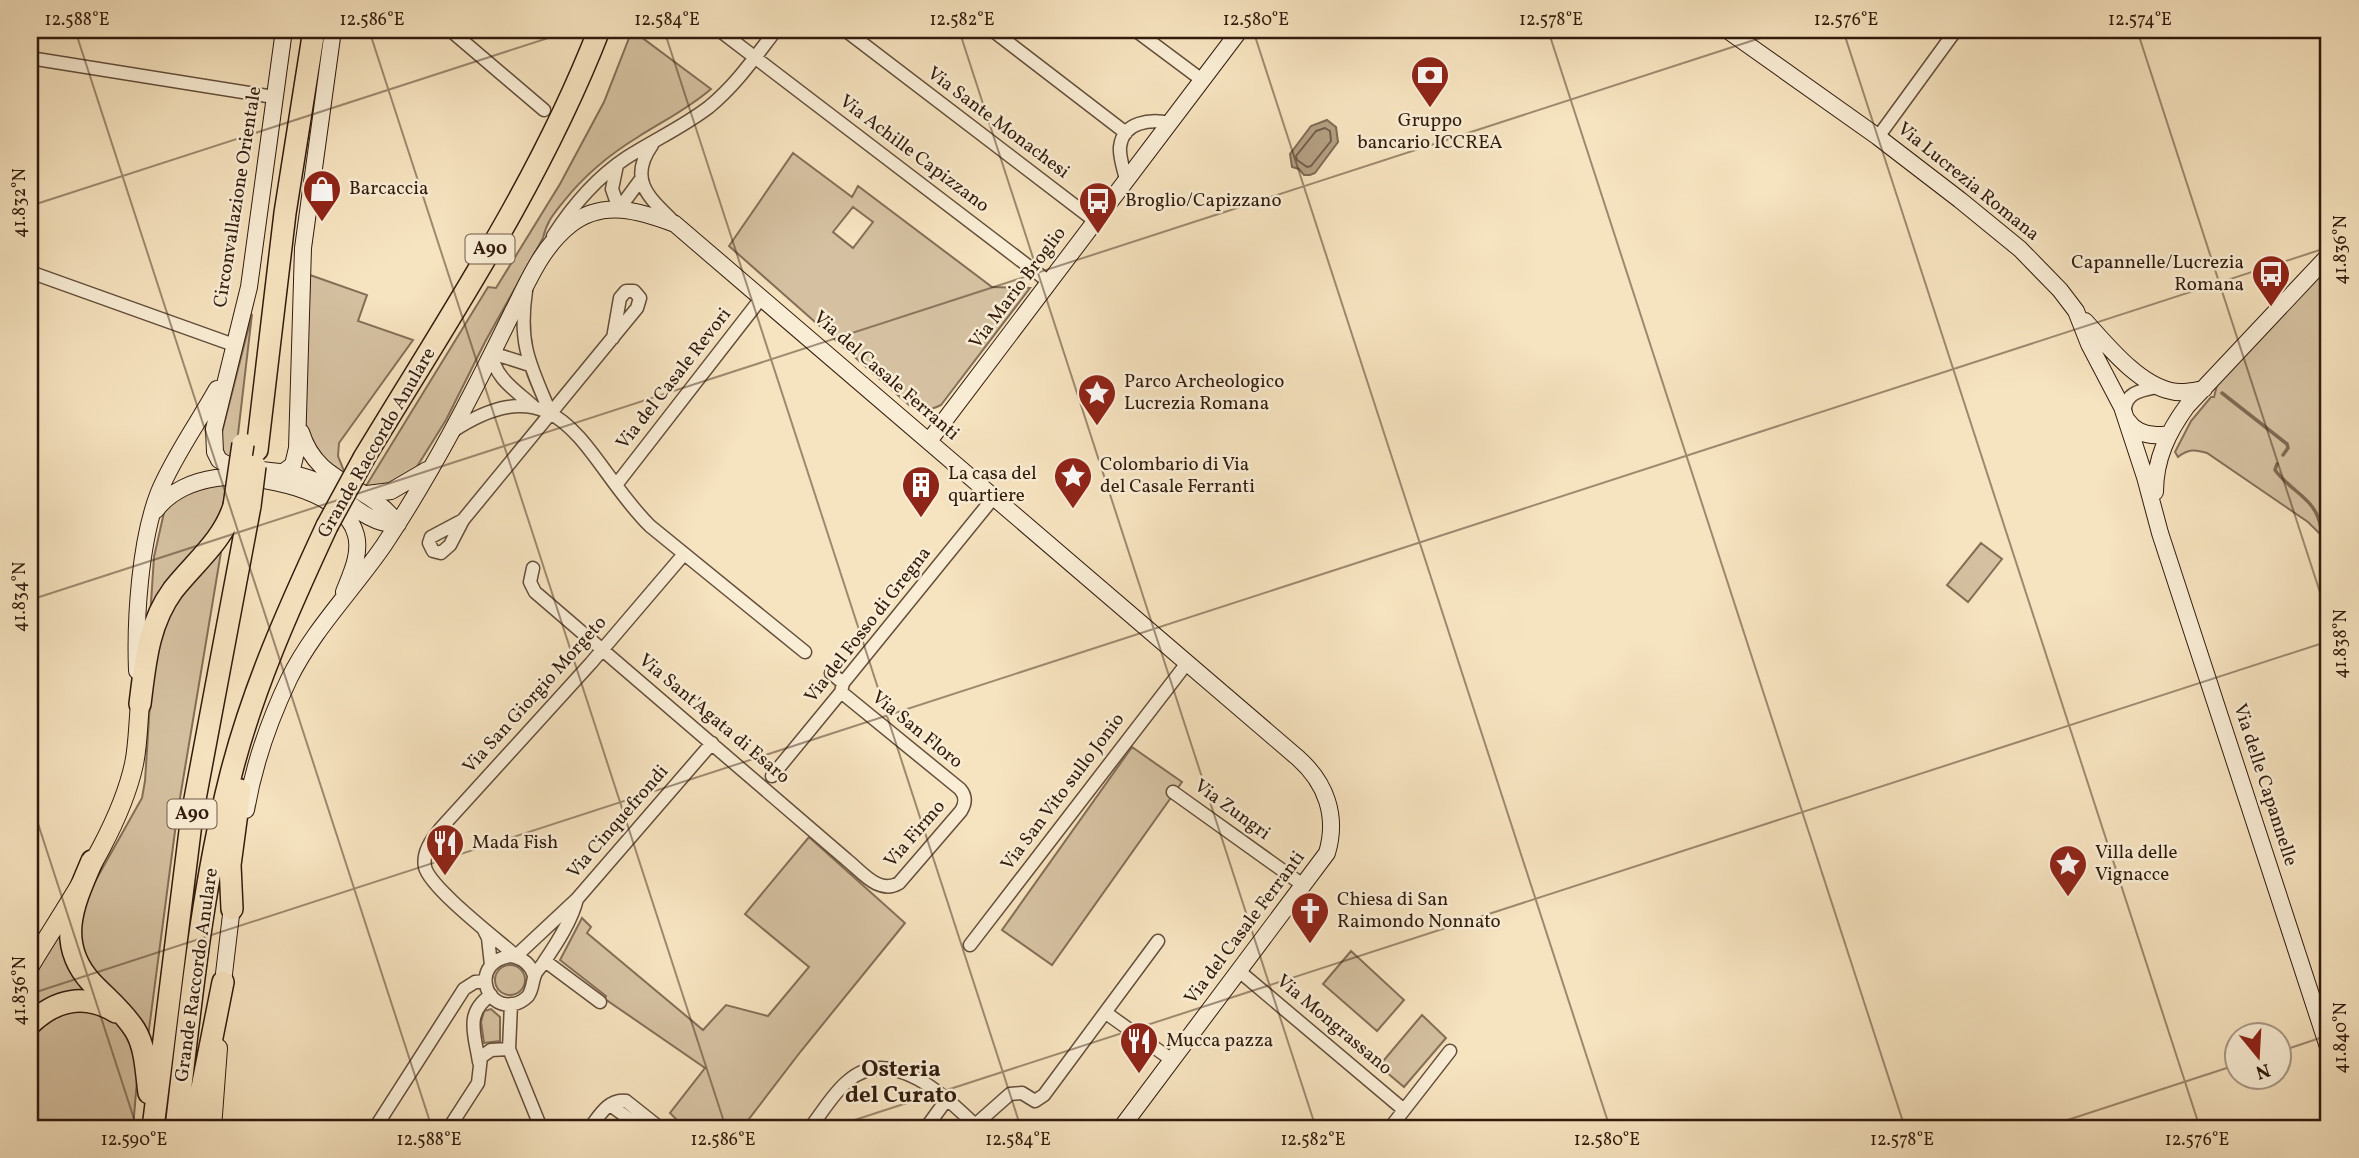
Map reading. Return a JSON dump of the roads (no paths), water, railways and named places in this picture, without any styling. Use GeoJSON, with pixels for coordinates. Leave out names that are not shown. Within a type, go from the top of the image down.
{"type":"FeatureCollection","features":[{"type":"Feature","properties":{"kind":"highway"},"geometry":{"type":"LineString","coordinates":[[250,447],[267,256],[290,89],[305,30]]}},
{"type":"Feature","properties":{"kind":"highway","name":"Grande Raccordo Anulare"},"geometry":{"type":"LineString","coordinates":[[153,1126],[192,814],[314,30]]}},
{"type":"Feature","properties":{"kind":"highway","name":"Grande Raccordo Anulare"},"geometry":{"type":"LineString","coordinates":[[176,1128],[203,912],[226,794],[250,713],[280,631],[327,526],[364,458],[520,197],[562,115],[599,30]]}},
{"type":"Feature","properties":{"kind":"highway"},"geometry":{"type":"LineString","coordinates":[[140,704],[148,645],[156,619],[172,591],[218,539],[242,506]]}},
{"type":"Feature","properties":{"kind":"highway"},"geometry":{"type":"LineString","coordinates":[[232,909],[230,865],[250,713]]}},
{"type":"Feature","properties":{"kind":"highway"},"geometry":{"type":"LineString","coordinates":[[92,861],[72,912],[72,947],[85,974],[135,1030],[142,1048],[153,1126]]}},
{"type":"Feature","properties":{"kind":"highway"},"geometry":{"type":"LineString","coordinates":[[194,1128],[223,982]]}},
{"type":"Feature","properties":{"kind":"highway"},"geometry":{"type":"LineString","coordinates":[[30,1024],[51,1008],[75,999],[102,1004],[128,1020]]}},
{"type":"Feature","properties":{"kind":"main road"},"geometry":{"type":"LineString","coordinates":[[30,966],[119,810],[133,769],[140,704]]}},
{"type":"Feature","properties":{"kind":"main road"},"geometry":{"type":"LineString","coordinates":[[212,1128],[223,982]]}},
{"type":"Feature","properties":{"kind":"street","name":"Circonvallazione Orientale"},"geometry":{"type":"LineString","coordinates":[[285,30],[248,287],[215,421],[216,455],[228,466],[304,477],[323,485],[380,523],[398,524]]}},
{"type":"Feature","properties":{"kind":"street"},"geometry":{"type":"LineString","coordinates":[[282,473],[295,462],[299,426],[303,248],[333,30]]}},
{"type":"Feature","properties":{"kind":"street"},"geometry":{"type":"LineString","coordinates":[[450,30],[544,110]]}},
{"type":"Feature","properties":{"kind":"street","name":"Via Achille Capizzano"},"geometry":{"type":"LineString","coordinates":[[719,30],[1049,282]]}},
{"type":"Feature","properties":{"kind":"street"},"geometry":{"type":"LineString","coordinates":[[546,250],[569,212],[599,179],[617,164],[679,128],[716,100],[755,58],[776,30]]}},
{"type":"Feature","properties":{"kind":"street","name":"Via Sante Monachesi"},"geometry":{"type":"LineString","coordinates":[[845,30],[1095,221]]}},
{"type":"Feature","properties":{"kind":"street"},"geometry":{"type":"LineString","coordinates":[[992,30],[1126,133]]}},
{"type":"Feature","properties":{"kind":"street"},"geometry":{"type":"LineString","coordinates":[[1135,30],[1202,80]]}},
{"type":"Feature","properties":{"kind":"street","name":"Via Mario Broglio"},"geometry":{"type":"LineString","coordinates":[[929,441],[1240,30]]}},
{"type":"Feature","properties":{"kind":"street","name":"Via Lucrezia Romana"},"geometry":{"type":"LineString","coordinates":[[1727,30],[1878,138],[2020,249],[2060,289],[2076,312],[2126,418]]}},
{"type":"Feature","properties":{"kind":"street"},"geometry":{"type":"LineString","coordinates":[[1878,138],[1956,30]]}},
{"type":"Feature","properties":{"kind":"street"},"geometry":{"type":"LineString","coordinates":[[30,58],[274,97]]}},
{"type":"Feature","properties":{"kind":"street"},"geometry":{"type":"LineString","coordinates":[[1126,180],[1120,150],[1126,133],[1143,122],[1170,123]]}},
{"type":"Feature","properties":{"kind":"street"},"geometry":{"type":"LineString","coordinates":[[619,209],[641,179],[643,161],[654,142]]}},
{"type":"Feature","properties":{"kind":"street"},"geometry":{"type":"LineString","coordinates":[[617,164],[612,186],[619,209]]}},
{"type":"Feature","properties":{"kind":"street"},"geometry":{"type":"LineString","coordinates":[[641,179],[648,195],[676,224]]}},
{"type":"Feature","properties":{"kind":"street","name":"Via del Casale Ferranti"},"geometry":{"type":"LineString","coordinates":[[341,601],[366,571],[398,524],[452,431],[546,250],[576,221],[597,212],[619,209],[640,212],[676,224],[1298,758],[1319,781],[1331,813],[1330,844],[1325,857],[1121,1128]]}},
{"type":"Feature","properties":{"kind":"street","name":"Via delle Capannelle"},"geometry":{"type":"LineString","coordinates":[[2160,533],[2155,475],[2172,428],[2204,389],[2329,255]]}},
{"type":"Feature","properties":{"kind":"street"},"geometry":{"type":"LineString","coordinates":[[30,272],[234,345]]}},
{"type":"Feature","properties":{"kind":"street"},"geometry":{"type":"LineString","coordinates":[[528,281],[523,331],[525,350],[550,412]]}},
{"type":"Feature","properties":{"kind":"street","name":"Via del Casale Revori"},"geometry":{"type":"LineString","coordinates":[[617,485],[762,297]]}},
{"type":"Feature","properties":{"kind":"street"},"geometry":{"type":"LineString","coordinates":[[2076,312],[2113,352],[2157,387],[2168,400],[2172,428],[2158,436],[2132,427],[2126,418],[2125,404],[2131,395],[2138,391],[2157,387],[2178,392],[2204,389]]}},
{"type":"Feature","properties":{"kind":"street"},"geometry":{"type":"LineString","coordinates":[[463,520],[612,338]]}},
{"type":"Feature","properties":{"kind":"street"},"geometry":{"type":"LineString","coordinates":[[530,365],[492,353],[499,375],[534,407]]}},
{"type":"Feature","properties":{"kind":"street"},"geometry":{"type":"LineString","coordinates":[[140,704],[136,663],[138,619],[143,562],[151,517],[166,476],[228,369]]}},
{"type":"Feature","properties":{"kind":"street"},"geometry":{"type":"LineString","coordinates":[[452,431],[479,414],[489,411],[534,407],[550,412],[583,441],[644,520],[805,652]]}},
{"type":"Feature","properties":{"kind":"street","name":"Via delle Capannelle"},"geometry":{"type":"LineString","coordinates":[[2126,418],[2160,533],[2329,1050]]}},
{"type":"Feature","properties":{"kind":"street"},"geometry":{"type":"LineString","coordinates":[[908,422],[929,425],[943,422]]}},
{"type":"Feature","properties":{"kind":"street"},"geometry":{"type":"LineString","coordinates":[[299,426],[308,452],[318,466],[384,507],[398,524]]}},
{"type":"Feature","properties":{"kind":"street"},"geometry":{"type":"LineString","coordinates":[[366,494],[391,491],[431,467]]}},
{"type":"Feature","properties":{"kind":"street"},"geometry":{"type":"LineString","coordinates":[[151,517],[162,503],[176,492],[200,481],[240,477],[276,482],[317,496],[344,514],[356,534],[356,558],[341,601],[293,672],[261,748],[246,809],[223,982]]}},
{"type":"Feature","properties":{"kind":"street","name":"Via del Fosso di Gregna"},"geometry":{"type":"LineString","coordinates":[[772,776],[994,497]]}},
{"type":"Feature","properties":{"kind":"street","name":"Via San Giorgio Morgeto"},"geometry":{"type":"LineString","coordinates":[[482,926],[437,886],[425,866],[426,852],[441,828],[602,650],[684,554]]}},
{"type":"Feature","properties":{"kind":"street","name":"Via Sant'Agata di Esaro"},"geometry":{"type":"LineString","coordinates":[[533,568],[530,582],[536,592],[876,884],[888,888]]}},
{"type":"Feature","properties":{"kind":"street","name":"Via San Vito sullo Jonio"},"geometry":{"type":"LineString","coordinates":[[970,946],[1187,663]]}},
{"type":"Feature","properties":{"kind":"street","name":"Via San Floro"},"geometry":{"type":"LineString","coordinates":[[831,673],[842,687],[960,789],[965,800]]}},
{"type":"Feature","properties":{"kind":"street","name":"Via Cinquefrondi"},"geometry":{"type":"LineString","coordinates":[[509,1049],[516,1003],[531,990],[534,976],[574,912],[577,899],[712,743]]}},
{"type":"Feature","properties":{"kind":"street","name":"Via Zungri"},"geometry":{"type":"LineString","coordinates":[[1173,792],[1303,885]]}},
{"type":"Feature","properties":{"kind":"street","name":"Via Firmo"},"geometry":{"type":"LineString","coordinates":[[888,888],[901,880],[962,809],[965,800]]}},
{"type":"Feature","properties":{"kind":"street"},"geometry":{"type":"LineString","coordinates":[[491,965],[502,957],[516,957],[577,899]]}},
{"type":"Feature","properties":{"kind":"street"},"geometry":{"type":"LineString","coordinates":[[482,926],[516,957],[529,965],[534,976]]}},
{"type":"Feature","properties":{"kind":"street"},"geometry":{"type":"LineString","coordinates":[[482,926],[488,938],[491,965],[485,981],[491,995],[501,1003],[516,1003]]}},
{"type":"Feature","properties":{"kind":"street"},"geometry":{"type":"LineString","coordinates":[[810,1128],[845,1083],[859,1073],[871,1069],[884,1068],[910,1075],[927,1084],[976,1126],[1010,1094],[1022,1093],[1035,1101],[1041,1098],[1158,941]]}},
{"type":"Feature","properties":{"kind":"street"},"geometry":{"type":"LineString","coordinates":[[545,961],[600,1002]]}},
{"type":"Feature","properties":{"kind":"street","name":"Via Mongrassano"},"geometry":{"type":"LineString","coordinates":[[1239,971],[1404,1110]]}},
{"type":"Feature","properties":{"kind":"street"},"geometry":{"type":"LineString","coordinates":[[375,1128],[464,989],[475,982],[485,981]]}},
{"type":"Feature","properties":{"kind":"street"},"geometry":{"type":"LineString","coordinates":[[449,1128],[478,1083],[479,1062],[473,1017],[478,1006],[491,995]]}},
{"type":"Feature","properties":{"kind":"street"},"geometry":{"type":"LineString","coordinates":[[1106,1013],[1172,1060]]}},
{"type":"Feature","properties":{"kind":"street"},"geometry":{"type":"LineString","coordinates":[[479,1062],[483,1055],[491,1050],[509,1049],[541,1128]]}},
{"type":"Feature","properties":{"kind":"street"},"geometry":{"type":"LineString","coordinates":[[1390,1128],[1450,1051]]}},
{"type":"Feature","properties":{"kind":"street"},"geometry":{"type":"LineString","coordinates":[[926,1128],[947,1099]]}},
{"type":"Feature","properties":{"kind":"street"},"geometry":{"type":"LineString","coordinates":[[590,1128],[610,1105],[618,1100],[626,1101],[660,1128]]}},
{"type":"Feature","properties":{"kind":"street"},"geometry":{"type":"LineString","coordinates":[[610,1105],[642,1128]]}},
{"type":"Feature","properties":{"kind":"water"},"geometry":{"type":"Polygon","coordinates":[[[1327,120],[1336,127],[1338,142],[1315,173],[1304,175],[1299,169],[1292,167],[1290,154],[1311,126],[1327,120]]]}},
{"type":"Feature","properties":{"kind":"waterway"},"geometry":{"type":"LineString","coordinates":[[2222,393],[2287,444],[2288,448],[2283,455]]}},
{"type":"Feature","properties":{"kind":"waterway"},"geometry":{"type":"LineString","coordinates":[[2277,464],[2275,470],[2309,503],[2321,528]]}},
{"type":"Feature","properties":{"kind":"place","name":"Gruppo bancario ICCREA"},"geometry":{"type":"Point","coordinates":[1430,109]}},
{"type":"Feature","properties":{"kind":"place","name":"Barcaccia"},"geometry":{"type":"Point","coordinates":[322,223]}},
{"type":"Feature","properties":{"kind":"place","name":"Broglio/Capizzano"},"geometry":{"type":"Point","coordinates":[1098,235]}},
{"type":"Feature","properties":{"kind":"place","name":"Capannelle/Lucrezia Romana"},"geometry":{"type":"Point","coordinates":[2271,308]}},
{"type":"Feature","properties":{"kind":"place","name":"Parco Archeologico Lucrezia Romana"},"geometry":{"type":"Point","coordinates":[1097,427]}},
{"type":"Feature","properties":{"kind":"place","name":"Colombario di Via del Casale Ferranti"},"geometry":{"type":"Point","coordinates":[1073,510]}},
{"type":"Feature","properties":{"kind":"place","name":"La casa del quartiere"},"geometry":{"type":"Point","coordinates":[921,519]}},
{"type":"Feature","properties":{"kind":"place","name":"Mada Fish"},"geometry":{"type":"Point","coordinates":[445,877]}},
{"type":"Feature","properties":{"kind":"place","name":"Villa delle Vignacce"},"geometry":{"type":"Point","coordinates":[2068,898]}},
{"type":"Feature","properties":{"kind":"place","name":"Chiesa di San Raimondo Nonnato"},"geometry":{"type":"Point","coordinates":[1310,945]}},
{"type":"Feature","properties":{"kind":"place","name":"Mucca pazza"},"geometry":{"type":"Point","coordinates":[1139,1075]}},
{"type":"Feature","properties":{"kind":"district","name":"Osteria del Curato"},"geometry":{"type":"Point","coordinates":[901,1083]}}]}
